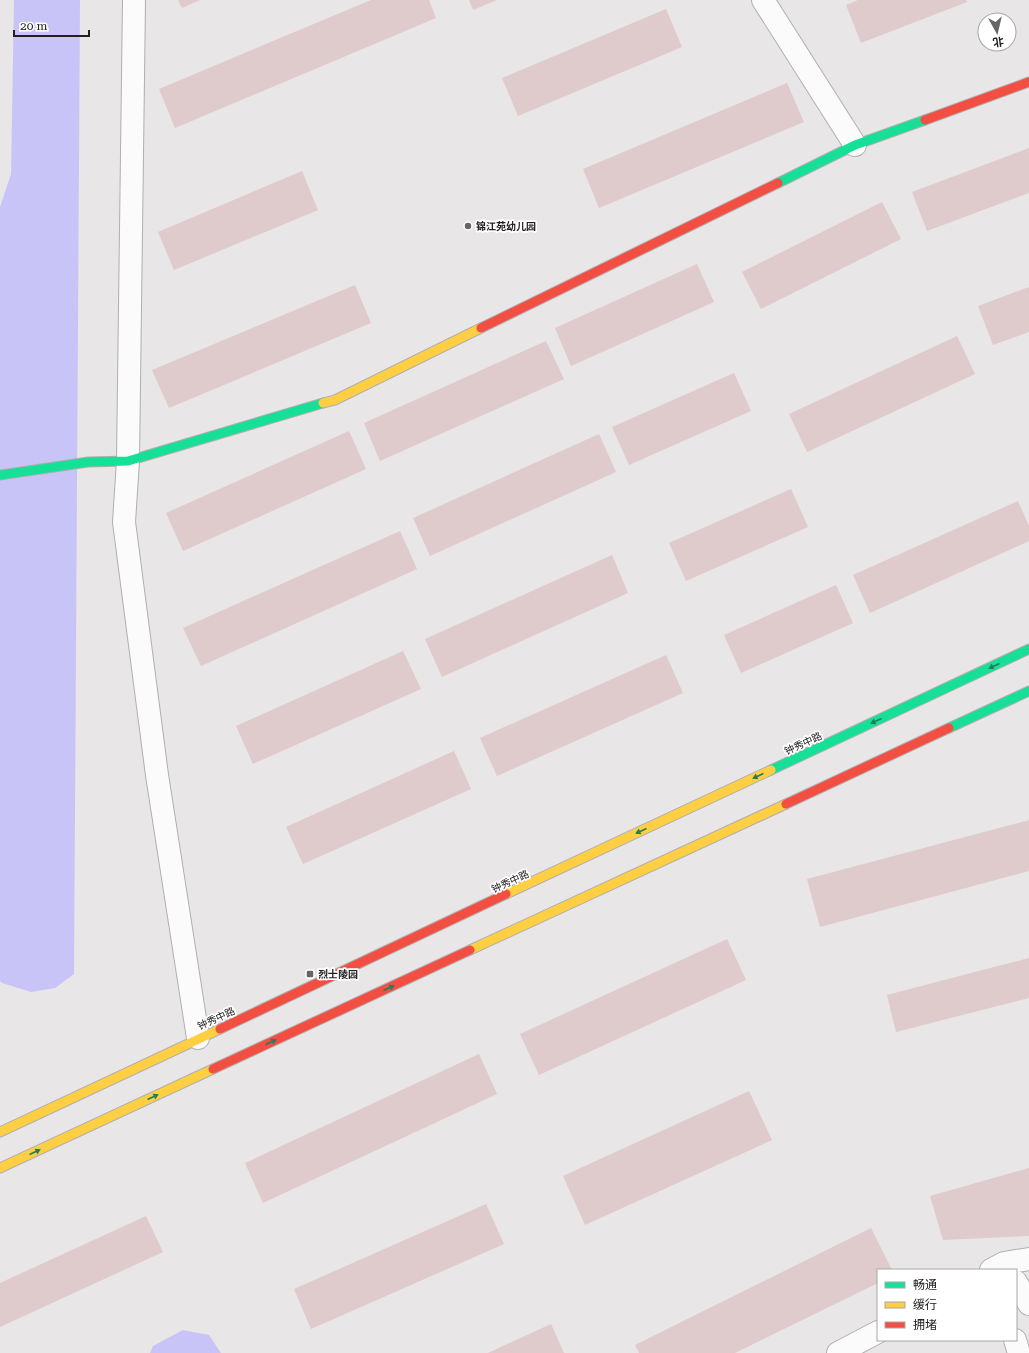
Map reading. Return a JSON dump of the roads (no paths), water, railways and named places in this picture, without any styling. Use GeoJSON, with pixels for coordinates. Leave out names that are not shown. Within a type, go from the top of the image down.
{"type":"FeatureCollection","features":[{"type":"Feature","properties":{"kind":"main road"},"geometry":{"type":"LineString","coordinates":[[0,475],[88,462],[128,461],[335,400],[855,145],[1029,82]]}},
{"type":"Feature","properties":{"kind":"main road","name":"钟秀中路"},"geometry":{"type":"LineString","coordinates":[[0,1132],[1029,649]]}},
{"type":"Feature","properties":{"kind":"main road"},"geometry":{"type":"LineString","coordinates":[[0,1168],[1029,691]]}},
{"type":"Feature","properties":{"kind":"street"},"geometry":{"type":"LineString","coordinates":[[134,0],[128,461],[124,522],[157,775],[198,1038]]}},
{"type":"Feature","properties":{"kind":"street"},"geometry":{"type":"LineString","coordinates":[[763,0],[855,145]]}},
{"type":"Feature","properties":{"kind":"street"},"geometry":{"type":"LineString","coordinates":[[1002,1268],[1029,1259]]}},
{"type":"Feature","properties":{"kind":"street"},"geometry":{"type":"LineString","coordinates":[[1017,1284],[1029,1304]]}},
{"type":"Feature","properties":{"kind":"street"},"geometry":{"type":"LineString","coordinates":[[838,1353],[877,1333]]}},
{"type":"Feature","properties":{"kind":"street"},"geometry":{"type":"LineString","coordinates":[[1015,1341],[1019,1353]]}},
{"type":"Feature","properties":{"kind":"place","name":"锦江苑幼儿园"},"geometry":{"type":"Point","coordinates":[468,226]}},
{"type":"Feature","properties":{"kind":"place","name":"烈士陵园"},"geometry":{"type":"Point","coordinates":[310,974]}}]}
